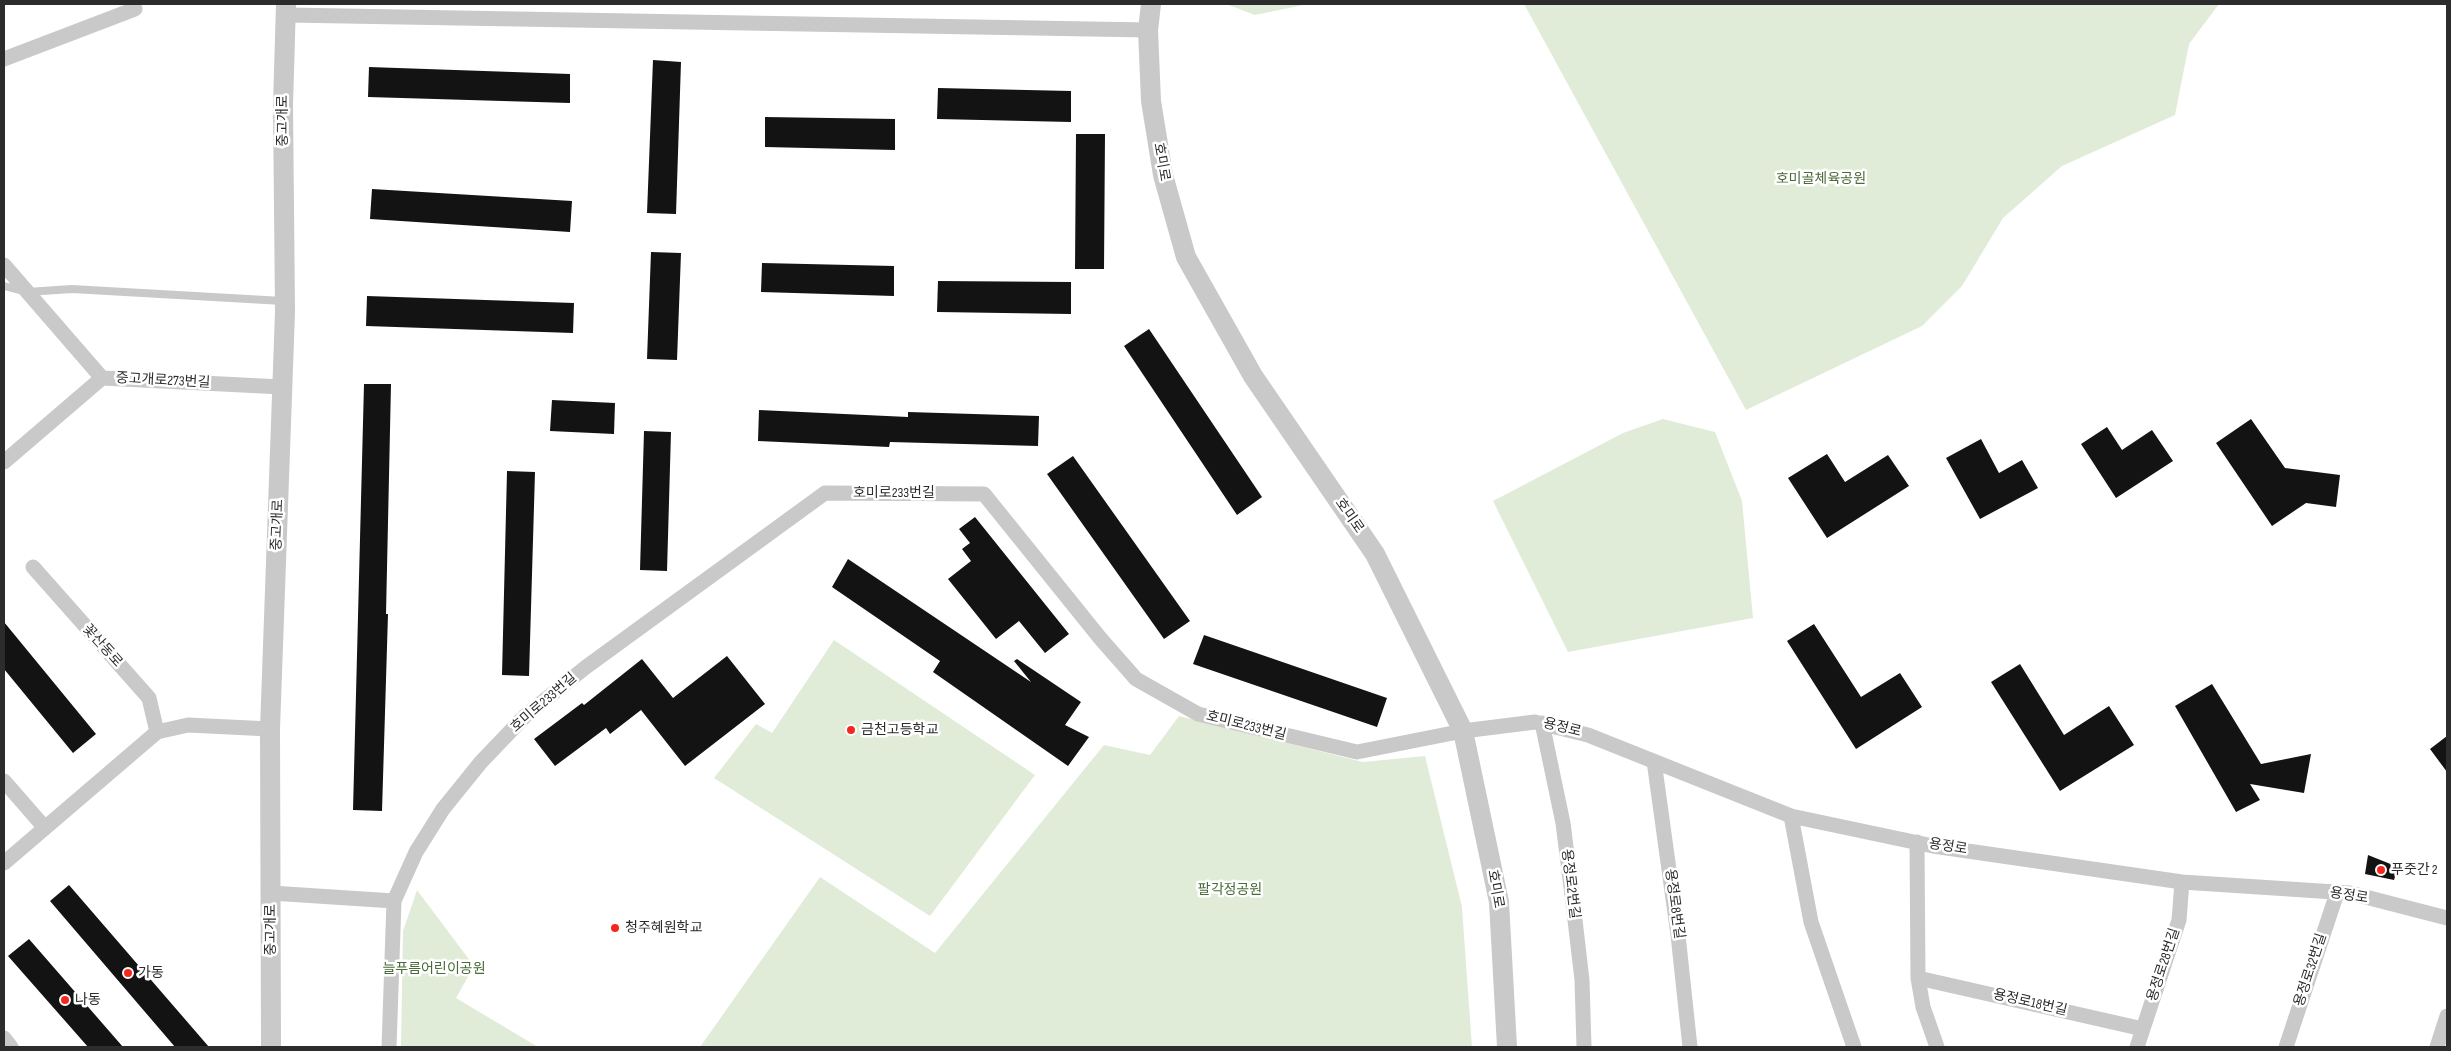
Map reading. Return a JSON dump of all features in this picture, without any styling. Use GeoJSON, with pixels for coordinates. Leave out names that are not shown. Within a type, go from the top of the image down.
{"type":"FeatureCollection","features":[{"type":"Feature","properties":{"kind":"street","name":"호미로"},"geometry":{"type":"LineString","coordinates":[[1151,4],[1148,30],[1152,101],[1163,175],[1186,257],[1253,376],[1375,554],[1463,731],[1499,902],[1508,1047]]}},
{"type":"Feature","properties":{"kind":"street"},"geometry":{"type":"LineString","coordinates":[[4,59],[135,9]]}},
{"type":"Feature","properties":{"kind":"street"},"geometry":{"type":"LineString","coordinates":[[286,9],[1148,30]]}},
{"type":"Feature","properties":{"kind":"street","name":"중고개로"},"geometry":{"type":"LineString","coordinates":[[270,1047],[270,729],[285,301],[283,105],[286,9]]}},
{"type":"Feature","properties":{"kind":"street","name":"중고개로273번길"},"geometry":{"type":"LineString","coordinates":[[4,265],[102,378],[282,387]]}},
{"type":"Feature","properties":{"kind":"street"},"geometry":{"type":"LineString","coordinates":[[4,462],[102,378]]}},
{"type":"Feature","properties":{"kind":"street","name":"호미로233번길"},"geometry":{"type":"LineString","coordinates":[[394,902],[416,852],[443,809],[481,762],[526,715],[586,666],[825,493],[984,494],[1100,638],[1136,679],[1198,714],[1357,752],[1463,731]]}},
{"type":"Feature","properties":{"kind":"street","name":"꽃산동로"},"geometry":{"type":"LineString","coordinates":[[33,567],[149,698],[157,732]]}},
{"type":"Feature","properties":{"kind":"street","name":"용정로"},"geometry":{"type":"LineString","coordinates":[[1463,731],[1535,722],[1542,723],[1588,735],[1791,816],[1917,842],[2182,882],[2350,893],[2447,918]]}},
{"type":"Feature","properties":{"kind":"street","name":"용정로2번길"},"geometry":{"type":"LineString","coordinates":[[1542,723],[1563,823],[1582,980],[1584,1047]]}},
{"type":"Feature","properties":{"kind":"street"},"geometry":{"type":"LineString","coordinates":[[4,863],[157,732],[188,725],[270,729]]}},
{"type":"Feature","properties":{"kind":"street","name":"용정로8번길"},"geometry":{"type":"LineString","coordinates":[[1654,761],[1678,935],[1690,1047]]}},
{"type":"Feature","properties":{"kind":"street"},"geometry":{"type":"LineString","coordinates":[[4,781],[45,828]]}},
{"type":"Feature","properties":{"kind":"street"},"geometry":{"type":"LineString","coordinates":[[1791,816],[1811,922],[1854,1047]]}},
{"type":"Feature","properties":{"kind":"street"},"geometry":{"type":"LineString","coordinates":[[1917,842],[1918,978],[1923,1007],[1937,1047]]}},
{"type":"Feature","properties":{"kind":"street","name":"용정로28번길"},"geometry":{"type":"LineString","coordinates":[[2137,1047],[2178,920],[2182,882]]}},
{"type":"Feature","properties":{"kind":"street","name":"용정로32번길"},"geometry":{"type":"LineString","coordinates":[[2286,1047],[2337,892]]}},
{"type":"Feature","properties":{"kind":"street"},"geometry":{"type":"LineString","coordinates":[[270,893],[394,902],[389,1047]]}},
{"type":"Feature","properties":{"kind":"street","name":"용정로18번길"},"geometry":{"type":"LineString","coordinates":[[1918,978],[2143,1028]]}},
{"type":"Feature","properties":{"kind":"street"},"geometry":{"type":"LineString","coordinates":[[2442,1039],[2447,1016]]}},
{"type":"Feature","properties":{"kind":"street"},"geometry":{"type":"LineString","coordinates":[[4,1038],[11,1047]]}},
{"type":"Feature","properties":{"kind":"lane"},"geometry":{"type":"LineString","coordinates":[[4,286],[27,292],[72,289],[285,301]]}},
{"type":"Feature","properties":{"kind":"green space"},"geometry":{"type":"Polygon","coordinates":[[[1226,4],[1308,4],[1255,15],[1226,4]]]}},
{"type":"Feature","properties":{"kind":"green space","name":"호미골체육공원"},"geometry":{"type":"Polygon","coordinates":[[[1524,4],[2219,4],[2189,44],[2175,115],[2062,166],[2003,218],[1962,286],[1922,326],[1746,410],[1524,4]]]}},
{"type":"Feature","properties":{"kind":"green space"},"geometry":{"type":"Polygon","coordinates":[[[1663,419],[1715,432],[1742,501],[1753,618],[1568,652],[1493,501],[1623,433],[1663,419]]]}},
{"type":"Feature","properties":{"kind":"green space"},"geometry":{"type":"Polygon","coordinates":[[[834,640],[1035,775],[930,916],[714,778],[756,724],[772,733],[834,640]]]}},
{"type":"Feature","properties":{"kind":"green space","name":"팔각정공원"},"geometry":{"type":"Polygon","coordinates":[[[1179,716],[1363,762],[1425,756],[1462,907],[1472,1047],[700,1047],[820,877],[935,953],[1104,745],[1150,755],[1179,716]]]}},
{"type":"Feature","properties":{"kind":"green space","name":"늘푸름어린이공원"},"geometry":{"type":"Polygon","coordinates":[[[417,890],[474,966],[456,998],[538,1047],[401,1047],[403,931],[417,890]]]}},
{"type":"Feature","properties":{"kind":"building"},"geometry":{"type":"Polygon","coordinates":[[[653,60],[681,62],[676,214],[647,213],[653,60]]]}},
{"type":"Feature","properties":{"kind":"building"},"geometry":{"type":"Polygon","coordinates":[[[369,67],[570,74],[570,103],[368,97],[369,67]]]}},
{"type":"Feature","properties":{"kind":"building"},"geometry":{"type":"Polygon","coordinates":[[[938,88],[1071,91],[1071,122],[937,119],[938,88]]]}},
{"type":"Feature","properties":{"kind":"building"},"geometry":{"type":"Polygon","coordinates":[[[765,117],[895,119],[895,150],[765,147],[765,117]]]}},
{"type":"Feature","properties":{"kind":"building"},"geometry":{"type":"Polygon","coordinates":[[[1076,134],[1105,134],[1104,269],[1075,269],[1076,134]]]}},
{"type":"Feature","properties":{"kind":"building"},"geometry":{"type":"Polygon","coordinates":[[[372,189],[572,201],[570,232],[370,219],[372,189]]]}},
{"type":"Feature","properties":{"kind":"building"},"geometry":{"type":"Polygon","coordinates":[[[651,252],[681,253],[677,360],[647,359],[651,252]]]}},
{"type":"Feature","properties":{"kind":"building"},"geometry":{"type":"Polygon","coordinates":[[[762,263],[894,266],[894,296],[761,292],[762,263]]]}},
{"type":"Feature","properties":{"kind":"building"},"geometry":{"type":"Polygon","coordinates":[[[938,281],[1071,282],[1071,314],[937,312],[938,281]]]}},
{"type":"Feature","properties":{"kind":"building"},"geometry":{"type":"Polygon","coordinates":[[[367,296],[574,303],[573,333],[366,326],[367,296]]]}},
{"type":"Feature","properties":{"kind":"building"},"geometry":{"type":"Polygon","coordinates":[[[1149,329],[1262,497],[1237,515],[1124,346],[1149,329]]]}},
{"type":"Feature","properties":{"kind":"building"},"geometry":{"type":"Polygon","coordinates":[[[364,384],[391,384],[386,614],[388,614],[382,811],[353,810],[364,384]]]}},
{"type":"Feature","properties":{"kind":"building"},"geometry":{"type":"Polygon","coordinates":[[[552,400],[615,403],[614,434],[550,431],[552,400]]]}},
{"type":"Feature","properties":{"kind":"building"},"geometry":{"type":"Polygon","coordinates":[[[759,410],[908,417],[908,412],[1039,416],[1038,446],[890,442],[889,447],[758,441],[759,410]]]}},
{"type":"Feature","properties":{"kind":"building"},"geometry":{"type":"Polygon","coordinates":[[[2251,419],[2285,468],[2340,475],[2336,507],[2306,503],[2272,526],[2216,443],[2251,419]]]}},
{"type":"Feature","properties":{"kind":"building"},"geometry":{"type":"Polygon","coordinates":[[[2107,427],[2122,450],[2152,430],[2173,461],[2116,498],[2081,444],[2107,427]]]}},
{"type":"Feature","properties":{"kind":"building"},"geometry":{"type":"Polygon","coordinates":[[[644,431],[671,432],[667,571],[640,570],[644,431]]]}},
{"type":"Feature","properties":{"kind":"building"},"geometry":{"type":"Polygon","coordinates":[[[1981,439],[1999,473],[2022,460],[2038,488],[1980,519],[1946,458],[1981,439]]]}},
{"type":"Feature","properties":{"kind":"building"},"geometry":{"type":"Polygon","coordinates":[[[1827,454],[1845,482],[1888,455],[1909,486],[1827,538],[1788,478],[1827,454]]]}},
{"type":"Feature","properties":{"kind":"building"},"geometry":{"type":"Polygon","coordinates":[[[1073,456],[1190,621],[1164,639],[1047,474],[1073,456]]]}},
{"type":"Feature","properties":{"kind":"building"},"geometry":{"type":"Polygon","coordinates":[[[507,471],[535,472],[529,676],[502,675],[507,471]]]}},
{"type":"Feature","properties":{"kind":"building"},"geometry":{"type":"Polygon","coordinates":[[[975,517],[1069,634],[1045,653],[1019,621],[996,639],[948,579],[971,561],[962,549],[970,543],[959,529],[975,517]]]}},
{"type":"Feature","properties":{"kind":"building"},"geometry":{"type":"Polygon","coordinates":[[[848,559],[1031,682],[1014,661],[1017,659],[1081,702],[1065,725],[1089,737],[1068,766],[933,672],[940,661],[832,587],[848,559]]]}},
{"type":"Feature","properties":{"kind":"building"},"geometry":{"type":"Polygon","coordinates":[[[4,622],[96,734],[73,753],[4,669],[4,622]]]}},
{"type":"Feature","properties":{"kind":"building"},"geometry":{"type":"Polygon","coordinates":[[[1814,624],[1861,697],[1900,673],[1922,707],[1856,749],[1787,641],[1814,624]]]}},
{"type":"Feature","properties":{"kind":"building"},"geometry":{"type":"Polygon","coordinates":[[[1204,635],[1387,698],[1377,727],[1193,664],[1204,635]]]}},
{"type":"Feature","properties":{"kind":"building"},"geometry":{"type":"Polygon","coordinates":[[[727,656],[765,704],[685,766],[641,710],[610,734],[606,728],[555,766],[534,739],[582,703],[584,705],[642,659],[673,698],[727,656]]]}},
{"type":"Feature","properties":{"kind":"building"},"geometry":{"type":"Polygon","coordinates":[[[2020,664],[2064,735],[2109,706],[2134,745],[2060,791],[1991,682],[2020,664]]]}},
{"type":"Feature","properties":{"kind":"building"},"geometry":{"type":"Polygon","coordinates":[[[2212,684],[2261,764],[2311,754],[2304,793],[2250,784],[2260,800],[2236,812],[2175,706],[2212,684]]]}},
{"type":"Feature","properties":{"kind":"building"},"geometry":{"type":"Polygon","coordinates":[[[2447,736],[2447,772],[2430,749],[2447,736]]]}},
{"type":"Feature","properties":{"kind":"building","name":"푸줏간 2"},"geometry":{"type":"Polygon","coordinates":[[[2368,855],[2398,867],[2394,880],[2365,874],[2368,855]]]}},
{"type":"Feature","properties":{"kind":"building","name":"가동"},"geometry":{"type":"Polygon","coordinates":[[[69,885],[209,1047],[175,1047],[50,901],[69,885]]]}},
{"type":"Feature","properties":{"kind":"building","name":"나동"},"geometry":{"type":"Polygon","coordinates":[[[29,939],[123,1047],[88,1047],[8,956],[29,939]]]}},
{"type":"Feature","properties":{"kind":"place","name":"금천고등학교"},"geometry":{"type":"Point","coordinates":[851,730]}},
{"type":"Feature","properties":{"kind":"place","name":"푸줏간 2"},"geometry":{"type":"Point","coordinates":[2381,870]}},
{"type":"Feature","properties":{"kind":"place","name":"청주혜원학교"},"geometry":{"type":"Point","coordinates":[615,928]}},
{"type":"Feature","properties":{"kind":"place","name":"가동"},"geometry":{"type":"Point","coordinates":[128,973]}},
{"type":"Feature","properties":{"kind":"place","name":"나동"},"geometry":{"type":"Point","coordinates":[65,1000]}}]}
